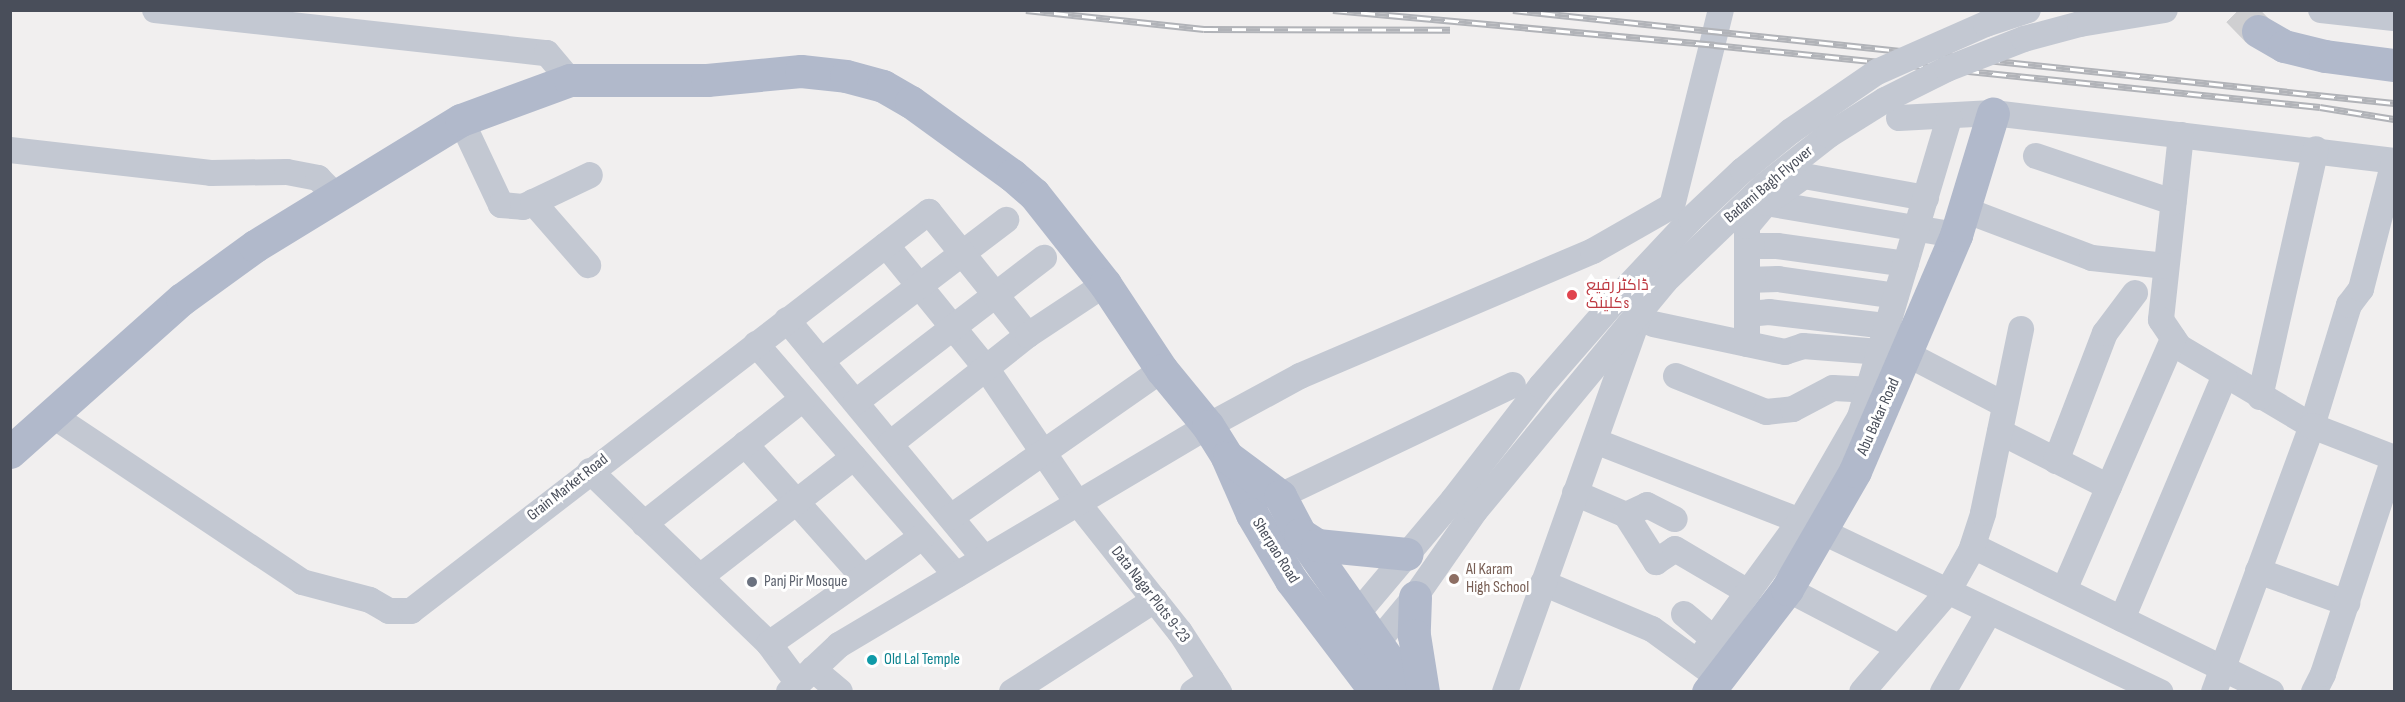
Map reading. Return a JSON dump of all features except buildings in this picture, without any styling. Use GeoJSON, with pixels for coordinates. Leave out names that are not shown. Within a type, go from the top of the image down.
{"type":"FeatureCollection","features":[{"type":"Feature","properties":{"kind":"main road"},"geometry":{"type":"LineString","coordinates":[[2258,32],[2284,46],[2325,56],[2394,65]]}},
{"type":"Feature","properties":{"kind":"main road","name":"Sherpao Road"},"geometry":{"type":"LineString","coordinates":[[570,80],[707,80],[801,71],[846,76],[883,86],[1012,175],[1034,194],[1105,284],[1162,370],[1208,426],[1227,457],[1257,524],[1291,580],[1336,638],[1370,667]]}},
{"type":"Feature","properties":{"kind":"main road"},"geometry":{"type":"LineString","coordinates":[[10,452],[182,299],[255,246],[461,120],[570,80]]}},
{"type":"Feature","properties":{"kind":"main road","name":"Abu Bakar Road"},"geometry":{"type":"LineString","coordinates":[[1708,677],[1787,589],[1809,526],[1856,471],[1892,354],[1960,223],[1993,113]]}},
{"type":"Feature","properties":{"kind":"main road","name":"Sherpao Road"},"geometry":{"type":"LineString","coordinates":[[1227,457],[1280,496],[1300,534],[1357,614],[1370,667]]}},
{"type":"Feature","properties":{"kind":"main road"},"geometry":{"type":"LineString","coordinates":[[1300,534],[1317,545],[1407,554]]}},
{"type":"Feature","properties":{"kind":"main road"},"geometry":{"type":"LineString","coordinates":[[1415,597],[1414,635],[1423,692]]}},
{"type":"Feature","properties":{"kind":"main road"},"geometry":{"type":"LineString","coordinates":[[1370,667],[1411,692]]}},
{"type":"Feature","properties":{"kind":"street"},"geometry":{"type":"LineString","coordinates":[[155,10],[547,52],[570,80]]}},
{"type":"Feature","properties":{"kind":"street"},"geometry":{"type":"LineString","coordinates":[[1505,692],[1575,494],[1628,356],[1672,206],[1721,10]]}},
{"type":"Feature","properties":{"kind":"street","name":"Badami Bagh Flyover"},"geometry":{"type":"LineString","coordinates":[[1464,506],[1541,386],[1620,295],[1691,219],[1743,170],[1791,131],[1877,72],[1986,24],[2028,10]]}},
{"type":"Feature","properties":{"kind":"street","name":"Badami Bagh Flyover"},"geometry":{"type":"LineString","coordinates":[[1464,506],[1665,281],[1764,186],[1829,135],[1885,100],[1947,69],[2024,39],[2165,10]]}},
{"type":"Feature","properties":{"kind":"street"},"geometry":{"type":"LineString","coordinates":[[2321,10],[2394,18]]}},
{"type":"Feature","properties":{"kind":"street"},"geometry":{"type":"LineString","coordinates":[[1899,118],[1949,118],[1993,113],[2316,149],[2394,161],[2361,289],[2349,305],[2312,426],[2214,692]]}},
{"type":"Feature","properties":{"kind":"street"},"geometry":{"type":"LineString","coordinates":[[1708,677],[1714,639],[1748,592],[1809,526],[1860,417],[1868,390],[1892,354],[1887,326],[1949,118]]}},
{"type":"Feature","properties":{"kind":"street"},"geometry":{"type":"LineString","coordinates":[[461,120],[501,205],[523,207],[590,176]]}},
{"type":"Feature","properties":{"kind":"street"},"geometry":{"type":"LineString","coordinates":[[2181,135],[2161,320],[2173,339],[2179,347],[2224,377],[2312,426],[2394,458],[2324,674],[2314,692]]}},
{"type":"Feature","properties":{"kind":"street"},"geometry":{"type":"LineString","coordinates":[[2260,397],[2316,149]]}},
{"type":"Feature","properties":{"kind":"street"},"geometry":{"type":"LineString","coordinates":[[10,150],[211,173],[287,172],[318,178],[337,197]]}},
{"type":"Feature","properties":{"kind":"street"},"geometry":{"type":"LineString","coordinates":[[2036,156],[2173,202]]}},
{"type":"Feature","properties":{"kind":"street"},"geometry":{"type":"LineString","coordinates":[[1747,344],[1747,226],[1766,203],[1804,176],[1926,198]]}},
{"type":"Feature","properties":{"kind":"street"},"geometry":{"type":"LineString","coordinates":[[533,202],[588,264]]}},
{"type":"Feature","properties":{"kind":"street"},"geometry":{"type":"LineString","coordinates":[[1766,203],[1917,229],[1960,223],[2091,258],[2166,266]]}},
{"type":"Feature","properties":{"kind":"street"},"geometry":{"type":"LineString","coordinates":[[800,681],[839,645],[1076,501],[1208,426],[1300,376],[1593,251],[1672,206]]}},
{"type":"Feature","properties":{"kind":"street","name":"Grain Market Road"},"geometry":{"type":"LineString","coordinates":[[52,415],[302,582],[370,600],[389,610],[411,610],[929,212],[1028,335]]}},
{"type":"Feature","properties":{"kind":"street"},"geometry":{"type":"LineString","coordinates":[[821,361],[1006,220]]}},
{"type":"Feature","properties":{"kind":"street","name":"Data Nagar Plots 9-23"},"geometry":{"type":"LineString","coordinates":[[886,244],[952,329],[986,368],[1046,451],[1076,501],[1155,600],[1207,688]]}},
{"type":"Feature","properties":{"kind":"street"},"geometry":{"type":"LineString","coordinates":[[1747,246],[1777,246],[1906,264]]}},
{"type":"Feature","properties":{"kind":"street"},"geometry":{"type":"LineString","coordinates":[[856,402],[1044,258]]}},
{"type":"Feature","properties":{"kind":"street"},"geometry":{"type":"LineString","coordinates":[[1747,280],[1778,279],[1896,296]]}},
{"type":"Feature","properties":{"kind":"street"},"geometry":{"type":"LineString","coordinates":[[890,444],[1028,335],[1105,284]]}},
{"type":"Feature","properties":{"kind":"street"},"geometry":{"type":"LineString","coordinates":[[2056,461],[2105,333],[2135,293]]}},
{"type":"Feature","properties":{"kind":"street"},"geometry":{"type":"LineString","coordinates":[[1747,314],[1768,312],[1887,326]]}},
{"type":"Feature","properties":{"kind":"street"},"geometry":{"type":"LineString","coordinates":[[787,321],[984,558]]}},
{"type":"Feature","properties":{"kind":"street"},"geometry":{"type":"LineString","coordinates":[[1653,324],[1785,352],[1803,346],[1892,354],[2005,405]]}},
{"type":"Feature","properties":{"kind":"street"},"geometry":{"type":"LineString","coordinates":[[1862,692],[1947,593],[1973,546],[2021,329]]}},
{"type":"Feature","properties":{"kind":"street"},"geometry":{"type":"LineString","coordinates":[[2064,590],[2173,339]]}},
{"type":"Feature","properties":{"kind":"street"},"geometry":{"type":"LineString","coordinates":[[756,344],[956,575]]}},
{"type":"Feature","properties":{"kind":"street"},"geometry":{"type":"LineString","coordinates":[[951,517],[1162,370]]}},
{"type":"Feature","properties":{"kind":"street"},"geometry":{"type":"LineString","coordinates":[[1676,376],[1766,412],[1793,409],[1833,388],[1868,390]]}},
{"type":"Feature","properties":{"kind":"street"},"geometry":{"type":"LineString","coordinates":[[2122,619],[2224,377]]}},
{"type":"Feature","properties":{"kind":"street"},"geometry":{"type":"LineString","coordinates":[[1280,496],[1513,386]]}},
{"type":"Feature","properties":{"kind":"street"},"geometry":{"type":"LineString","coordinates":[[644,524],[803,399]]}},
{"type":"Feature","properties":{"kind":"street"},"geometry":{"type":"LineString","coordinates":[[2000,432],[2109,488]]}},
{"type":"Feature","properties":{"kind":"street"},"geometry":{"type":"LineString","coordinates":[[1595,441],[1809,526],[2157,691]]}},
{"type":"Feature","properties":{"kind":"street"},"geometry":{"type":"LineString","coordinates":[[745,444],[863,577]]}},
{"type":"Feature","properties":{"kind":"street"},"geometry":{"type":"LineString","coordinates":[[700,577],[854,457]]}},
{"type":"Feature","properties":{"kind":"street"},"geometry":{"type":"LineString","coordinates":[[590,471],[769,644],[800,681],[840,692]]}},
{"type":"Feature","properties":{"kind":"street"},"geometry":{"type":"LineString","coordinates":[[1575,494],[1626,515],[1656,562],[1675,549],[1748,592]]}},
{"type":"Feature","properties":{"kind":"street"},"geometry":{"type":"LineString","coordinates":[[1626,515],[1647,505],[1675,519]]}},
{"type":"Feature","properties":{"kind":"street"},"geometry":{"type":"LineString","coordinates":[[1336,638],[1407,554],[1464,506]]}},
{"type":"Feature","properties":{"kind":"street"},"geometry":{"type":"LineString","coordinates":[[1370,667],[1415,597],[1464,506]]}},
{"type":"Feature","properties":{"kind":"street"},"geometry":{"type":"LineString","coordinates":[[769,644],[922,537]]}},
{"type":"Feature","properties":{"kind":"street"},"geometry":{"type":"LineString","coordinates":[[1973,546],[2271,692]]}},
{"type":"Feature","properties":{"kind":"street"},"geometry":{"type":"LineString","coordinates":[[2258,571],[2347,603]]}},
{"type":"Feature","properties":{"kind":"street"},"geometry":{"type":"LineString","coordinates":[[1544,583],[1652,629],[1708,677]]}},
{"type":"Feature","properties":{"kind":"street"},"geometry":{"type":"LineString","coordinates":[[1787,589],[1900,648]]}},
{"type":"Feature","properties":{"kind":"street"},"geometry":{"type":"LineString","coordinates":[[1012,692],[1155,600]]}},
{"type":"Feature","properties":{"kind":"street"},"geometry":{"type":"LineString","coordinates":[[1943,692],[1989,612]]}},
{"type":"Feature","properties":{"kind":"street"},"geometry":{"type":"LineString","coordinates":[[1684,615],[1714,639]]}},
{"type":"Feature","properties":{"kind":"tunnel"},"geometry":{"type":"LineString","coordinates":[[2238,10],[2258,31]]}},
{"type":"Feature","properties":{"kind":"railway"},"geometry":{"type":"LineString","coordinates":[[1026,10],[1204,29],[1450,30]]}},
{"type":"Feature","properties":{"kind":"railway"},"geometry":{"type":"LineString","coordinates":[[1333,10],[1714,45],[2320,107],[2394,119]]}},
{"type":"Feature","properties":{"kind":"railway"},"geometry":{"type":"LineString","coordinates":[[1513,10],[2394,103]]}},
{"type":"Feature","properties":{"kind":"place","name":"ڈاکٹر رفیع کلینکs"},"geometry":{"type":"Point","coordinates":[1572,295]}},
{"type":"Feature","properties":{"kind":"place","name":"Al Karam High School"},"geometry":{"type":"Point","coordinates":[1454,579]}},
{"type":"Feature","properties":{"kind":"place","name":"Panj Pir Mosque"},"geometry":{"type":"Point","coordinates":[752,582]}},
{"type":"Feature","properties":{"kind":"place","name":"Old Lal Temple"},"geometry":{"type":"Point","coordinates":[872,660]}}]}
